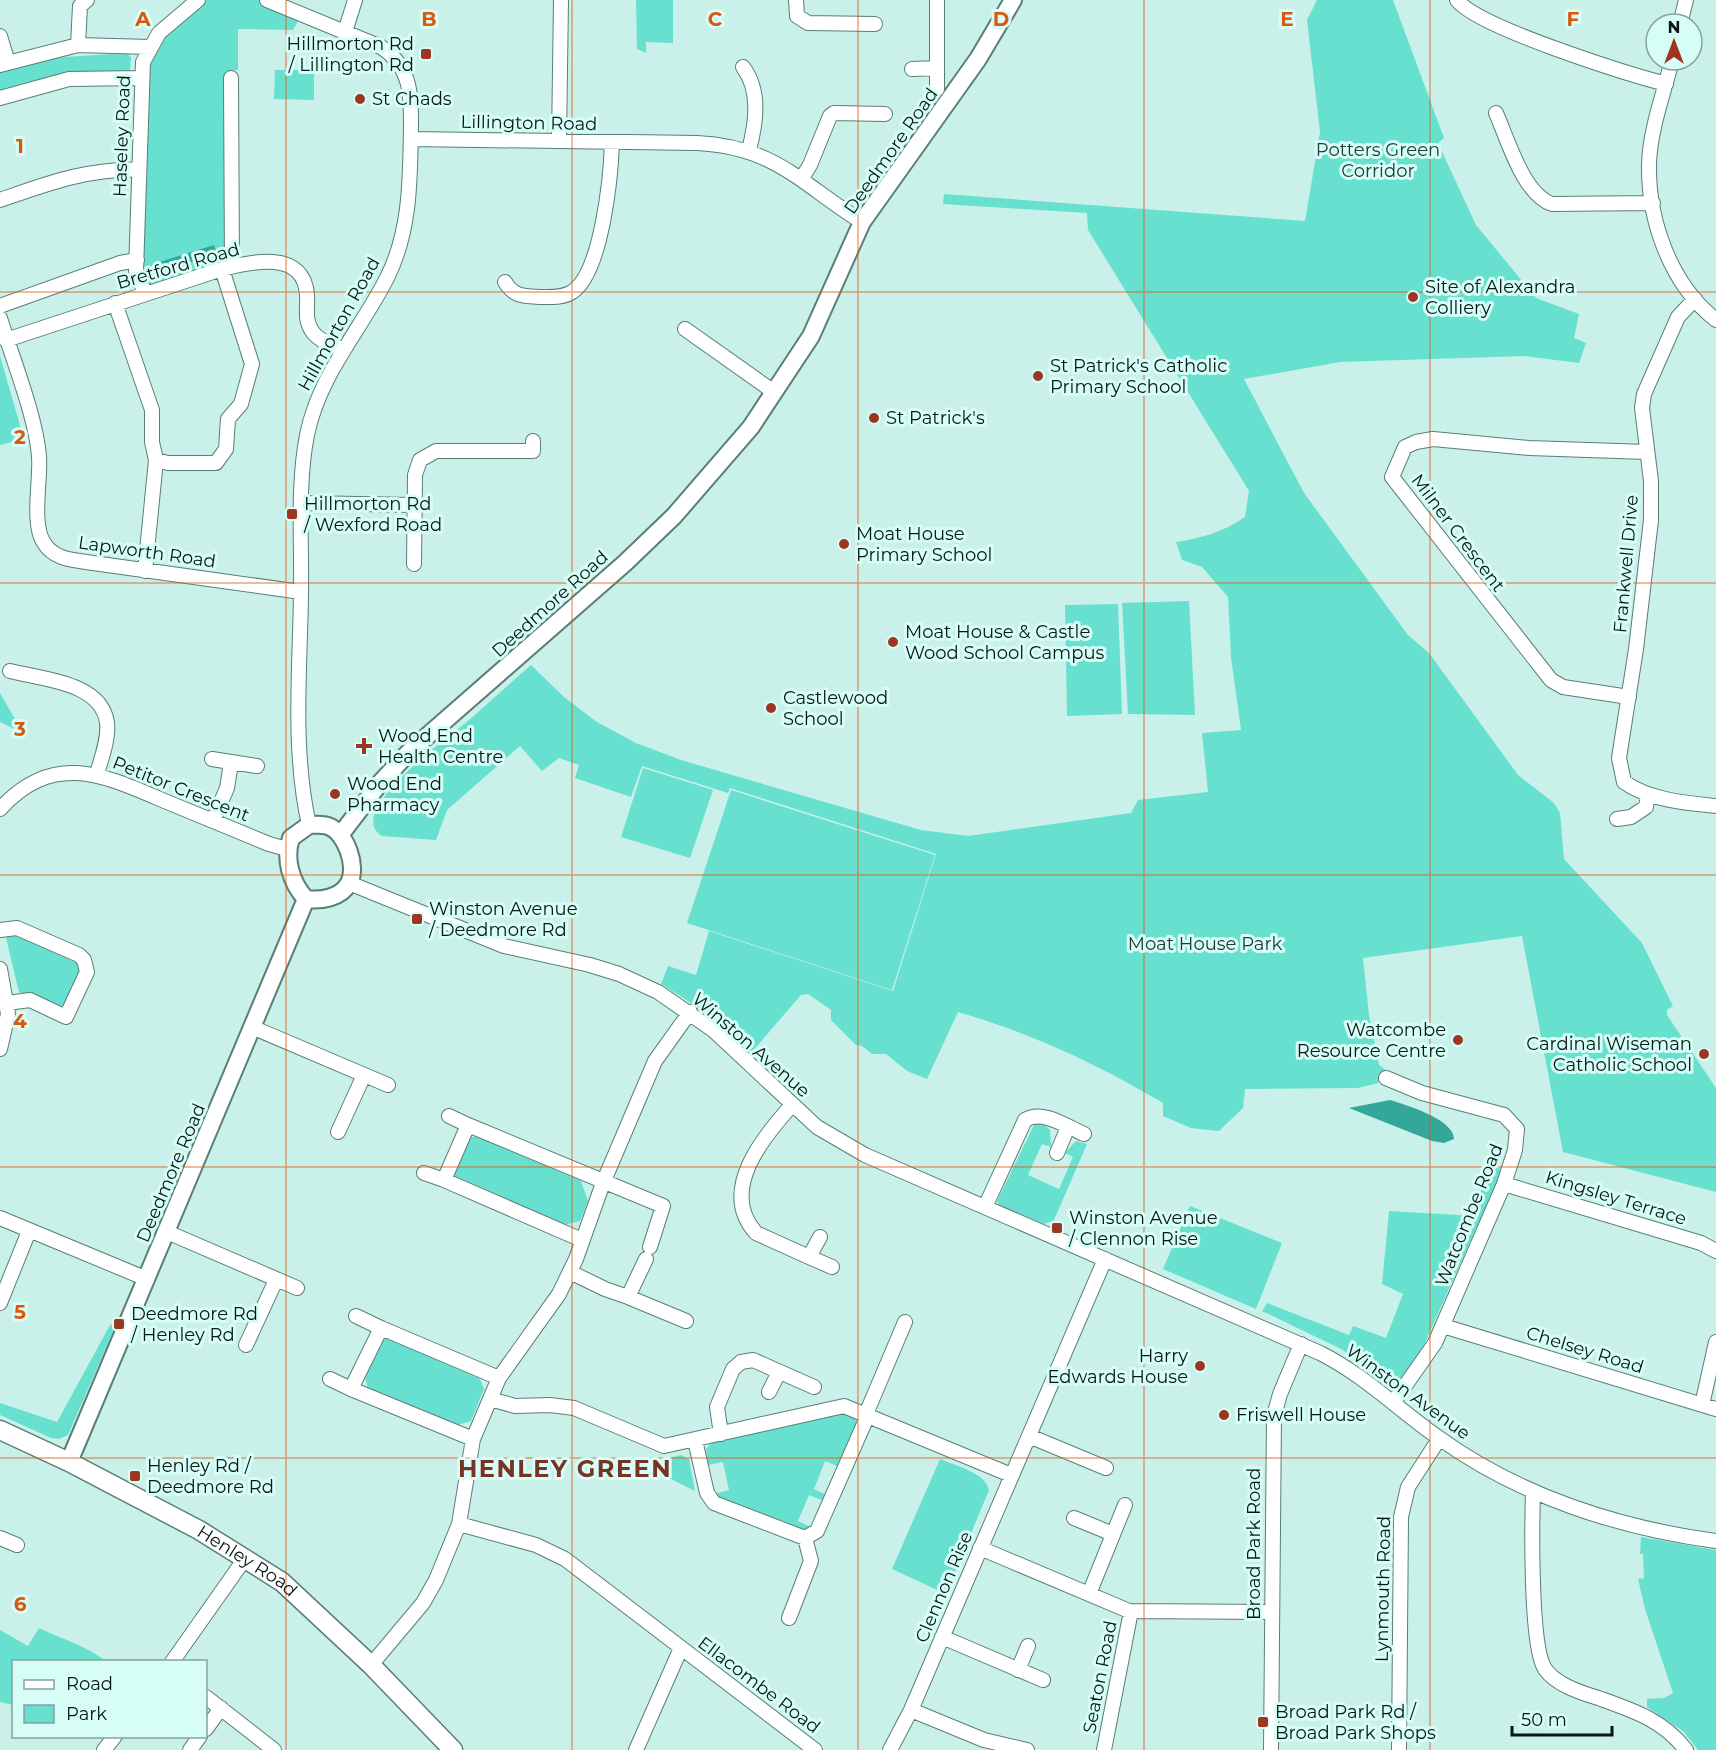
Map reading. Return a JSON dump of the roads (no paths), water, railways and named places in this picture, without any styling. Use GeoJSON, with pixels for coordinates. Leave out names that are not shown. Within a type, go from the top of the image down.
{"type":"FeatureCollection","features":[{"type":"Feature","properties":{"kind":"main road","name":"Henley Road"},"geometry":{"type":"LineString","coordinates":[[0,1430],[69,1462],[246,1557],[282,1582],[371,1665],[453,1750]]}},
{"type":"Feature","properties":{"kind":"street"},"geometry":{"type":"LineString","coordinates":[[78,45],[81,6],[87,0]]}},
{"type":"Feature","properties":{"kind":"street","name":"Haseley Road"},"geometry":{"type":"LineString","coordinates":[[145,293],[136,271],[141,78],[150,47],[159,33],[198,0]]}},
{"type":"Feature","properties":{"kind":"street","name":"Hillmorton Road"},"geometry":{"type":"LineString","coordinates":[[267,0],[381,47],[392,54],[404,68],[411,96],[409,190],[404,232],[387,276],[321,388],[310,420],[303,459],[298,765],[309,825]]}},
{"type":"Feature","properties":{"kind":"street"},"geometry":{"type":"LineString","coordinates":[[345,32],[355,0]]}},
{"type":"Feature","properties":{"kind":"street"},"geometry":{"type":"LineString","coordinates":[[559,141],[561,0]]}},
{"type":"Feature","properties":{"kind":"street"},"geometry":{"type":"LineString","coordinates":[[796,0],[797,16],[808,23],[875,24]]}},
{"type":"Feature","properties":{"kind":"street"},"geometry":{"type":"LineString","coordinates":[[936,89],[937,0]]}},
{"type":"Feature","properties":{"kind":"street","name":"Deedmore Road"},"geometry":{"type":"LineString","coordinates":[[341,834],[380,783],[409,752],[549,632],[675,516],[751,427],[811,336],[862,222],[978,59],[1013,0]]}},
{"type":"Feature","properties":{"kind":"street"},"geometry":{"type":"LineString","coordinates":[[1457,0],[1469,13],[1487,21],[1596,63],[1666,84]]}},
{"type":"Feature","properties":{"kind":"street"},"geometry":{"type":"LineString","coordinates":[[0,36],[4,64],[78,45],[150,47]]}},
{"type":"Feature","properties":{"kind":"street"},"geometry":{"type":"LineString","coordinates":[[743,67],[755,87],[749,150]]}},
{"type":"Feature","properties":{"kind":"street"},"geometry":{"type":"LineString","coordinates":[[912,69],[937,68]]}},
{"type":"Feature","properties":{"kind":"street"},"geometry":{"type":"LineString","coordinates":[[1669,72],[1651,144],[1649,164],[1653,203],[1664,247],[1680,279],[1695,299],[1716,320]]}},
{"type":"Feature","properties":{"kind":"street"},"geometry":{"type":"LineString","coordinates":[[0,98],[69,79],[141,78]]}},
{"type":"Feature","properties":{"kind":"street"},"geometry":{"type":"LineString","coordinates":[[156,460],[168,463],[216,463],[226,449],[228,419],[241,404],[252,364],[227,268],[231,78]]}},
{"type":"Feature","properties":{"kind":"street"},"geometry":{"type":"LineString","coordinates":[[802,178],[810,165],[830,116],[834,113],[885,114]]}},
{"type":"Feature","properties":{"kind":"street"},"geometry":{"type":"LineString","coordinates":[[1496,113],[1527,182],[1541,201],[1552,204],[1653,203]]}},
{"type":"Feature","properties":{"kind":"street","name":"Lillington Road"},"geometry":{"type":"LineString","coordinates":[[411,139],[712,144],[749,150],[774,161],[802,178],[862,222]]}},
{"type":"Feature","properties":{"kind":"street","name":"Lillington Road"},"geometry":{"type":"LineString","coordinates":[[505,282],[511,291],[523,296],[564,296],[577,289],[601,231],[610,186],[612,142]]}},
{"type":"Feature","properties":{"kind":"street"},"geometry":{"type":"LineString","coordinates":[[0,200],[74,174],[102,170],[139,169]]}},
{"type":"Feature","properties":{"kind":"street","name":"Bretford Road"},"geometry":{"type":"LineString","coordinates":[[0,306],[120,263],[137,260]]}},
{"type":"Feature","properties":{"kind":"street","name":"Bretford Road"},"geometry":{"type":"LineString","coordinates":[[6,340],[145,293],[244,263],[293,265],[304,278],[308,323],[313,333],[343,350]]}},
{"type":"Feature","properties":{"kind":"street","name":"Frankwell Drive"},"geometry":{"type":"LineString","coordinates":[[1648,795],[1624,782],[1620,773],[1619,758],[1651,520],[1651,481],[1642,408],[1644,394],[1678,317],[1695,299]]}},
{"type":"Feature","properties":{"kind":"street"},"geometry":{"type":"LineString","coordinates":[[116,303],[152,410],[152,442],[156,460],[145,571]]}},
{"type":"Feature","properties":{"kind":"street","name":"Lapworth Road"},"geometry":{"type":"LineString","coordinates":[[0,318],[35,434],[39,455],[38,513],[42,540],[49,551],[62,558],[301,592]]}},
{"type":"Feature","properties":{"kind":"street"},"geometry":{"type":"LineString","coordinates":[[685,329],[774,392]]}},
{"type":"Feature","properties":{"kind":"street","name":"Milner Crescent"},"geometry":{"type":"LineString","coordinates":[[1629,697],[1563,687],[1551,680],[1392,477],[1405,447],[1416,441],[1433,439],[1529,448],[1647,452]]}},
{"type":"Feature","properties":{"kind":"street"},"geometry":{"type":"LineString","coordinates":[[414,564],[416,469],[420,460],[436,451],[533,451],[533,441]]}},
{"type":"Feature","properties":{"kind":"street"},"geometry":{"type":"LineString","coordinates":[[302,503],[414,505]]}},
{"type":"Feature","properties":{"kind":"street"},"geometry":{"type":"LineString","coordinates":[[10,671],[66,685],[94,698],[107,723],[97,774]]}},
{"type":"Feature","properties":{"kind":"street"},"geometry":{"type":"LineString","coordinates":[[212,759],[257,766]]}},
{"type":"Feature","properties":{"kind":"street"},"geometry":{"type":"LineString","coordinates":[[213,821],[227,788],[231,763]]}},
{"type":"Feature","properties":{"kind":"street","name":"Petitor Crescent"},"geometry":{"type":"LineString","coordinates":[[0,809],[18,791],[50,775],[65,772],[97,774],[269,844],[287,849]]}},
{"type":"Feature","properties":{"kind":"street"},"geometry":{"type":"LineString","coordinates":[[1617,819],[1631,817],[1646,807],[1648,795],[1716,806]]}},
{"type":"Feature","properties":{"kind":"street"},"geometry":{"type":"LineString","coordinates":[[309,825],[328,826],[341,834],[352,871],[349,883],[342,891],[328,898],[306,899],[295,884],[287,849],[291,838],[309,825]]}},
{"type":"Feature","properties":{"kind":"street","name":"Winston Avenue"},"geometry":{"type":"LineString","coordinates":[[349,883],[504,946],[619,974],[658,992],[690,1012],[817,1127],[848,1146],[1301,1344],[1343,1366],[1439,1439],[1471,1459],[1533,1491],[1636,1527],[1716,1540]]}},
{"type":"Feature","properties":{"kind":"street","name":"Deedmore Road"},"geometry":{"type":"LineString","coordinates":[[69,1462],[254,1028],[306,899]]}},
{"type":"Feature","properties":{"kind":"street"},"geometry":{"type":"LineString","coordinates":[[0,930],[17,928],[79,955],[87,966],[87,972],[66,1017],[30,1000],[7,1003]]}},
{"type":"Feature","properties":{"kind":"street"},"geometry":{"type":"LineString","coordinates":[[0,969],[7,1003],[0,1049]]}},
{"type":"Feature","properties":{"kind":"street"},"geometry":{"type":"LineString","coordinates":[[371,1665],[423,1603],[447,1559],[459,1524],[473,1439],[499,1378],[551,1307],[570,1272],[603,1183],[655,1061],[690,1012]]}},
{"type":"Feature","properties":{"kind":"street"},"geometry":{"type":"LineString","coordinates":[[254,1028],[388,1085]]}},
{"type":"Feature","properties":{"kind":"street"},"geometry":{"type":"LineString","coordinates":[[338,1132],[364,1075]]}},
{"type":"Feature","properties":{"kind":"street","name":"Watcombe Road"},"geometry":{"type":"LineString","coordinates":[[1386,1078],[1422,1093],[1504,1115],[1513,1122],[1517,1129],[1517,1140],[1504,1184],[1443,1326],[1428,1358],[1393,1403]]}},
{"type":"Feature","properties":{"kind":"street"},"geometry":{"type":"LineString","coordinates":[[792,1105],[752,1156],[744,1181],[743,1207],[756,1233],[832,1267]]}},
{"type":"Feature","properties":{"kind":"street"},"geometry":{"type":"LineString","coordinates":[[985,1207],[1025,1120],[1032,1115],[1041,1115],[1084,1134]]}},
{"type":"Feature","properties":{"kind":"street"},"geometry":{"type":"LineString","coordinates":[[449,1116],[603,1183],[663,1206],[648,1253],[628,1297]]}},
{"type":"Feature","properties":{"kind":"street"},"geometry":{"type":"LineString","coordinates":[[444,1180],[468,1125]]}},
{"type":"Feature","properties":{"kind":"street"},"geometry":{"type":"LineString","coordinates":[[1057,1153],[1068,1127]]}},
{"type":"Feature","properties":{"kind":"street"},"geometry":{"type":"LineString","coordinates":[[424,1173],[582,1240]]}},
{"type":"Feature","properties":{"kind":"street","name":"Kingsley Terrace"},"geometry":{"type":"LineString","coordinates":[[1504,1184],[1701,1243],[1716,1251]]}},
{"type":"Feature","properties":{"kind":"street"},"geometry":{"type":"LineString","coordinates":[[0,1218],[147,1279]]}},
{"type":"Feature","properties":{"kind":"street"},"geometry":{"type":"LineString","coordinates":[[0,1303],[29,1231]]}},
{"type":"Feature","properties":{"kind":"street"},"geometry":{"type":"LineString","coordinates":[[167,1232],[297,1288]]}},
{"type":"Feature","properties":{"kind":"street"},"geometry":{"type":"LineString","coordinates":[[809,1257],[820,1238]]}},
{"type":"Feature","properties":{"kind":"street","name":"Clennon Rise"},"geometry":{"type":"LineString","coordinates":[[890,1750],[911,1710],[1105,1259]]}},
{"type":"Feature","properties":{"kind":"street"},"geometry":{"type":"LineString","coordinates":[[570,1272],[605,1289],[686,1321]]}},
{"type":"Feature","properties":{"kind":"street"},"geometry":{"type":"LineString","coordinates":[[246,1345],[276,1280]]}},
{"type":"Feature","properties":{"kind":"street"},"geometry":{"type":"LineString","coordinates":[[356,1316],[499,1378]]}},
{"type":"Feature","properties":{"kind":"street"},"geometry":{"type":"LineString","coordinates":[[805,1538],[817,1531],[905,1322]]}},
{"type":"Feature","properties":{"kind":"street","name":"Chelsey Road"},"geometry":{"type":"LineString","coordinates":[[1443,1326],[1709,1407]]}},
{"type":"Feature","properties":{"kind":"street"},"geometry":{"type":"LineString","coordinates":[[351,1389],[381,1328]]}},
{"type":"Feature","properties":{"kind":"street"},"geometry":{"type":"LineString","coordinates":[[1709,1407],[1716,1342]]}},
{"type":"Feature","properties":{"kind":"street","name":"Broad Park Road"},"geometry":{"type":"LineString","coordinates":[[1271,1750],[1274,1416],[1280,1394],[1301,1344]]}},
{"type":"Feature","properties":{"kind":"street"},"geometry":{"type":"LineString","coordinates":[[721,1434],[717,1407],[736,1364],[753,1360],[814,1387]]}},
{"type":"Feature","properties":{"kind":"street"},"geometry":{"type":"LineString","coordinates":[[769,1392],[779,1372]]}},
{"type":"Feature","properties":{"kind":"street"},"geometry":{"type":"LineString","coordinates":[[330,1379],[473,1439]]}},
{"type":"Feature","properties":{"kind":"street"},"geometry":{"type":"LineString","coordinates":[[490,1399],[515,1406],[550,1405],[574,1408],[664,1446],[844,1406],[1011,1475]]}},
{"type":"Feature","properties":{"kind":"street"},"geometry":{"type":"LineString","coordinates":[[1029,1436],[1106,1468]]}},
{"type":"Feature","properties":{"kind":"street","name":"Lynmouth Road"},"geometry":{"type":"LineString","coordinates":[[1399,1750],[1401,1517],[1408,1487],[1439,1439]]}},
{"type":"Feature","properties":{"kind":"street"},"geometry":{"type":"LineString","coordinates":[[695,1440],[710,1499],[720,1506],[805,1538]]}},
{"type":"Feature","properties":{"kind":"street"},"geometry":{"type":"LineString","coordinates":[[1533,1491],[1531,1539],[1533,1581],[1540,1652],[1545,1670],[1566,1685],[1652,1718],[1670,1731],[1686,1750]]}},
{"type":"Feature","properties":{"kind":"street"},"geometry":{"type":"LineString","coordinates":[[1089,1594],[1125,1505]]}},
{"type":"Feature","properties":{"kind":"street"},"geometry":{"type":"LineString","coordinates":[[1074,1518],[1113,1534]]}},
{"type":"Feature","properties":{"kind":"street","name":"Ellacombe Road"},"geometry":{"type":"LineString","coordinates":[[459,1524],[536,1545],[557,1554],[815,1750]]}},
{"type":"Feature","properties":{"kind":"street"},"geometry":{"type":"LineString","coordinates":[[0,1538],[16,1545]]}},
{"type":"Feature","properties":{"kind":"street"},"geometry":{"type":"LineString","coordinates":[[789,1618],[811,1561],[805,1538]]}},
{"type":"Feature","properties":{"kind":"street"},"geometry":{"type":"LineString","coordinates":[[980,1548],[1131,1611],[1272,1612]]}},
{"type":"Feature","properties":{"kind":"street"},"geometry":{"type":"LineString","coordinates":[[173,1660],[246,1557]]}},
{"type":"Feature","properties":{"kind":"street","name":"Seaton Road"},"geometry":{"type":"LineString","coordinates":[[1104,1750],[1131,1611]]}},
{"type":"Feature","properties":{"kind":"street"},"geometry":{"type":"LineString","coordinates":[[942,1637],[1043,1680]]}},
{"type":"Feature","properties":{"kind":"street"},"geometry":{"type":"LineString","coordinates":[[1018,1670],[1028,1646]]}},
{"type":"Feature","properties":{"kind":"street","name":"Ellacombe Road"},"geometry":{"type":"LineString","coordinates":[[636,1750],[681,1648]]}},
{"type":"Feature","properties":{"kind":"street"},"geometry":{"type":"LineString","coordinates":[[207,1698],[274,1750]]}},
{"type":"Feature","properties":{"kind":"street"},"geometry":{"type":"LineString","coordinates":[[207,1728],[221,1708]]}},
{"type":"Feature","properties":{"kind":"street"},"geometry":{"type":"LineString","coordinates":[[911,1710],[984,1740],[1027,1750]]}},
{"type":"Feature","properties":{"kind":"street"},"geometry":{"type":"LineString","coordinates":[[104,1750],[114,1738]]}},
{"type":"Feature","properties":{"kind":"street"},"geometry":{"type":"LineString","coordinates":[[190,1750],[199,1738]]}},
{"type":"Feature","properties":{"kind":"place","name":"Hillmorton Rd / Lillington Rd"},"geometry":{"type":"Point","coordinates":[426,54]}},
{"type":"Feature","properties":{"kind":"place","name":"St Chads"},"geometry":{"type":"Point","coordinates":[360,99]}},
{"type":"Feature","properties":{"kind":"place","name":"Site of Alexandra Colliery"},"geometry":{"type":"Point","coordinates":[1413,297]}},
{"type":"Feature","properties":{"kind":"place","name":"St Patrick's Catholic Primary School"},"geometry":{"type":"Point","coordinates":[1038,376]}},
{"type":"Feature","properties":{"kind":"place","name":"St Patrick's"},"geometry":{"type":"Point","coordinates":[874,418]}},
{"type":"Feature","properties":{"kind":"place","name":"Hillmorton Rd / Wexford Road"},"geometry":{"type":"Point","coordinates":[292,514]}},
{"type":"Feature","properties":{"kind":"place","name":"Moat House Primary School"},"geometry":{"type":"Point","coordinates":[844,544]}},
{"type":"Feature","properties":{"kind":"place","name":"Moat House & Castle Wood School Campus"},"geometry":{"type":"Point","coordinates":[893,642]}},
{"type":"Feature","properties":{"kind":"place","name":"Castlewood School"},"geometry":{"type":"Point","coordinates":[771,708]}},
{"type":"Feature","properties":{"kind":"place","name":"Wood End Health Centre"},"geometry":{"type":"Point","coordinates":[364,746]}},
{"type":"Feature","properties":{"kind":"place","name":"Wood End Pharmacy"},"geometry":{"type":"Point","coordinates":[335,794]}},
{"type":"Feature","properties":{"kind":"place","name":"Winston Avenue / Deedmore Rd"},"geometry":{"type":"Point","coordinates":[417,919]}},
{"type":"Feature","properties":{"kind":"place","name":"Watcombe Resource Centre"},"geometry":{"type":"Point","coordinates":[1458,1040]}},
{"type":"Feature","properties":{"kind":"place","name":"Cardinal Wiseman Catholic School"},"geometry":{"type":"Point","coordinates":[1704,1054]}},
{"type":"Feature","properties":{"kind":"place","name":"Winston Avenue / Clennon Rise"},"geometry":{"type":"Point","coordinates":[1057,1228]}},
{"type":"Feature","properties":{"kind":"place","name":"Deedmore Rd / Henley Rd"},"geometry":{"type":"Point","coordinates":[119,1324]}},
{"type":"Feature","properties":{"kind":"place","name":"Harry Edwards House"},"geometry":{"type":"Point","coordinates":[1200,1366]}},
{"type":"Feature","properties":{"kind":"place","name":"Friswell House"},"geometry":{"type":"Point","coordinates":[1224,1415]}},
{"type":"Feature","properties":{"kind":"place","name":"Henley Rd / Deedmore Rd"},"geometry":{"type":"Point","coordinates":[135,1476]}},
{"type":"Feature","properties":{"kind":"place","name":"Broad Park Rd / Broad Park Shops"},"geometry":{"type":"Point","coordinates":[1263,1722]}},
{"type":"Feature","properties":{"kind":"district","name":"HENLEY GREEN"},"geometry":{"type":"Point","coordinates":[565,1469]}},
{"type":"Feature","properties":{"kind":"park label","name":"Potters Green Corridor"},"geometry":{"type":"Point","coordinates":[1378,160]}},
{"type":"Feature","properties":{"kind":"park label","name":"Moat House Park"},"geometry":{"type":"Point","coordinates":[1205,944]}}]}
